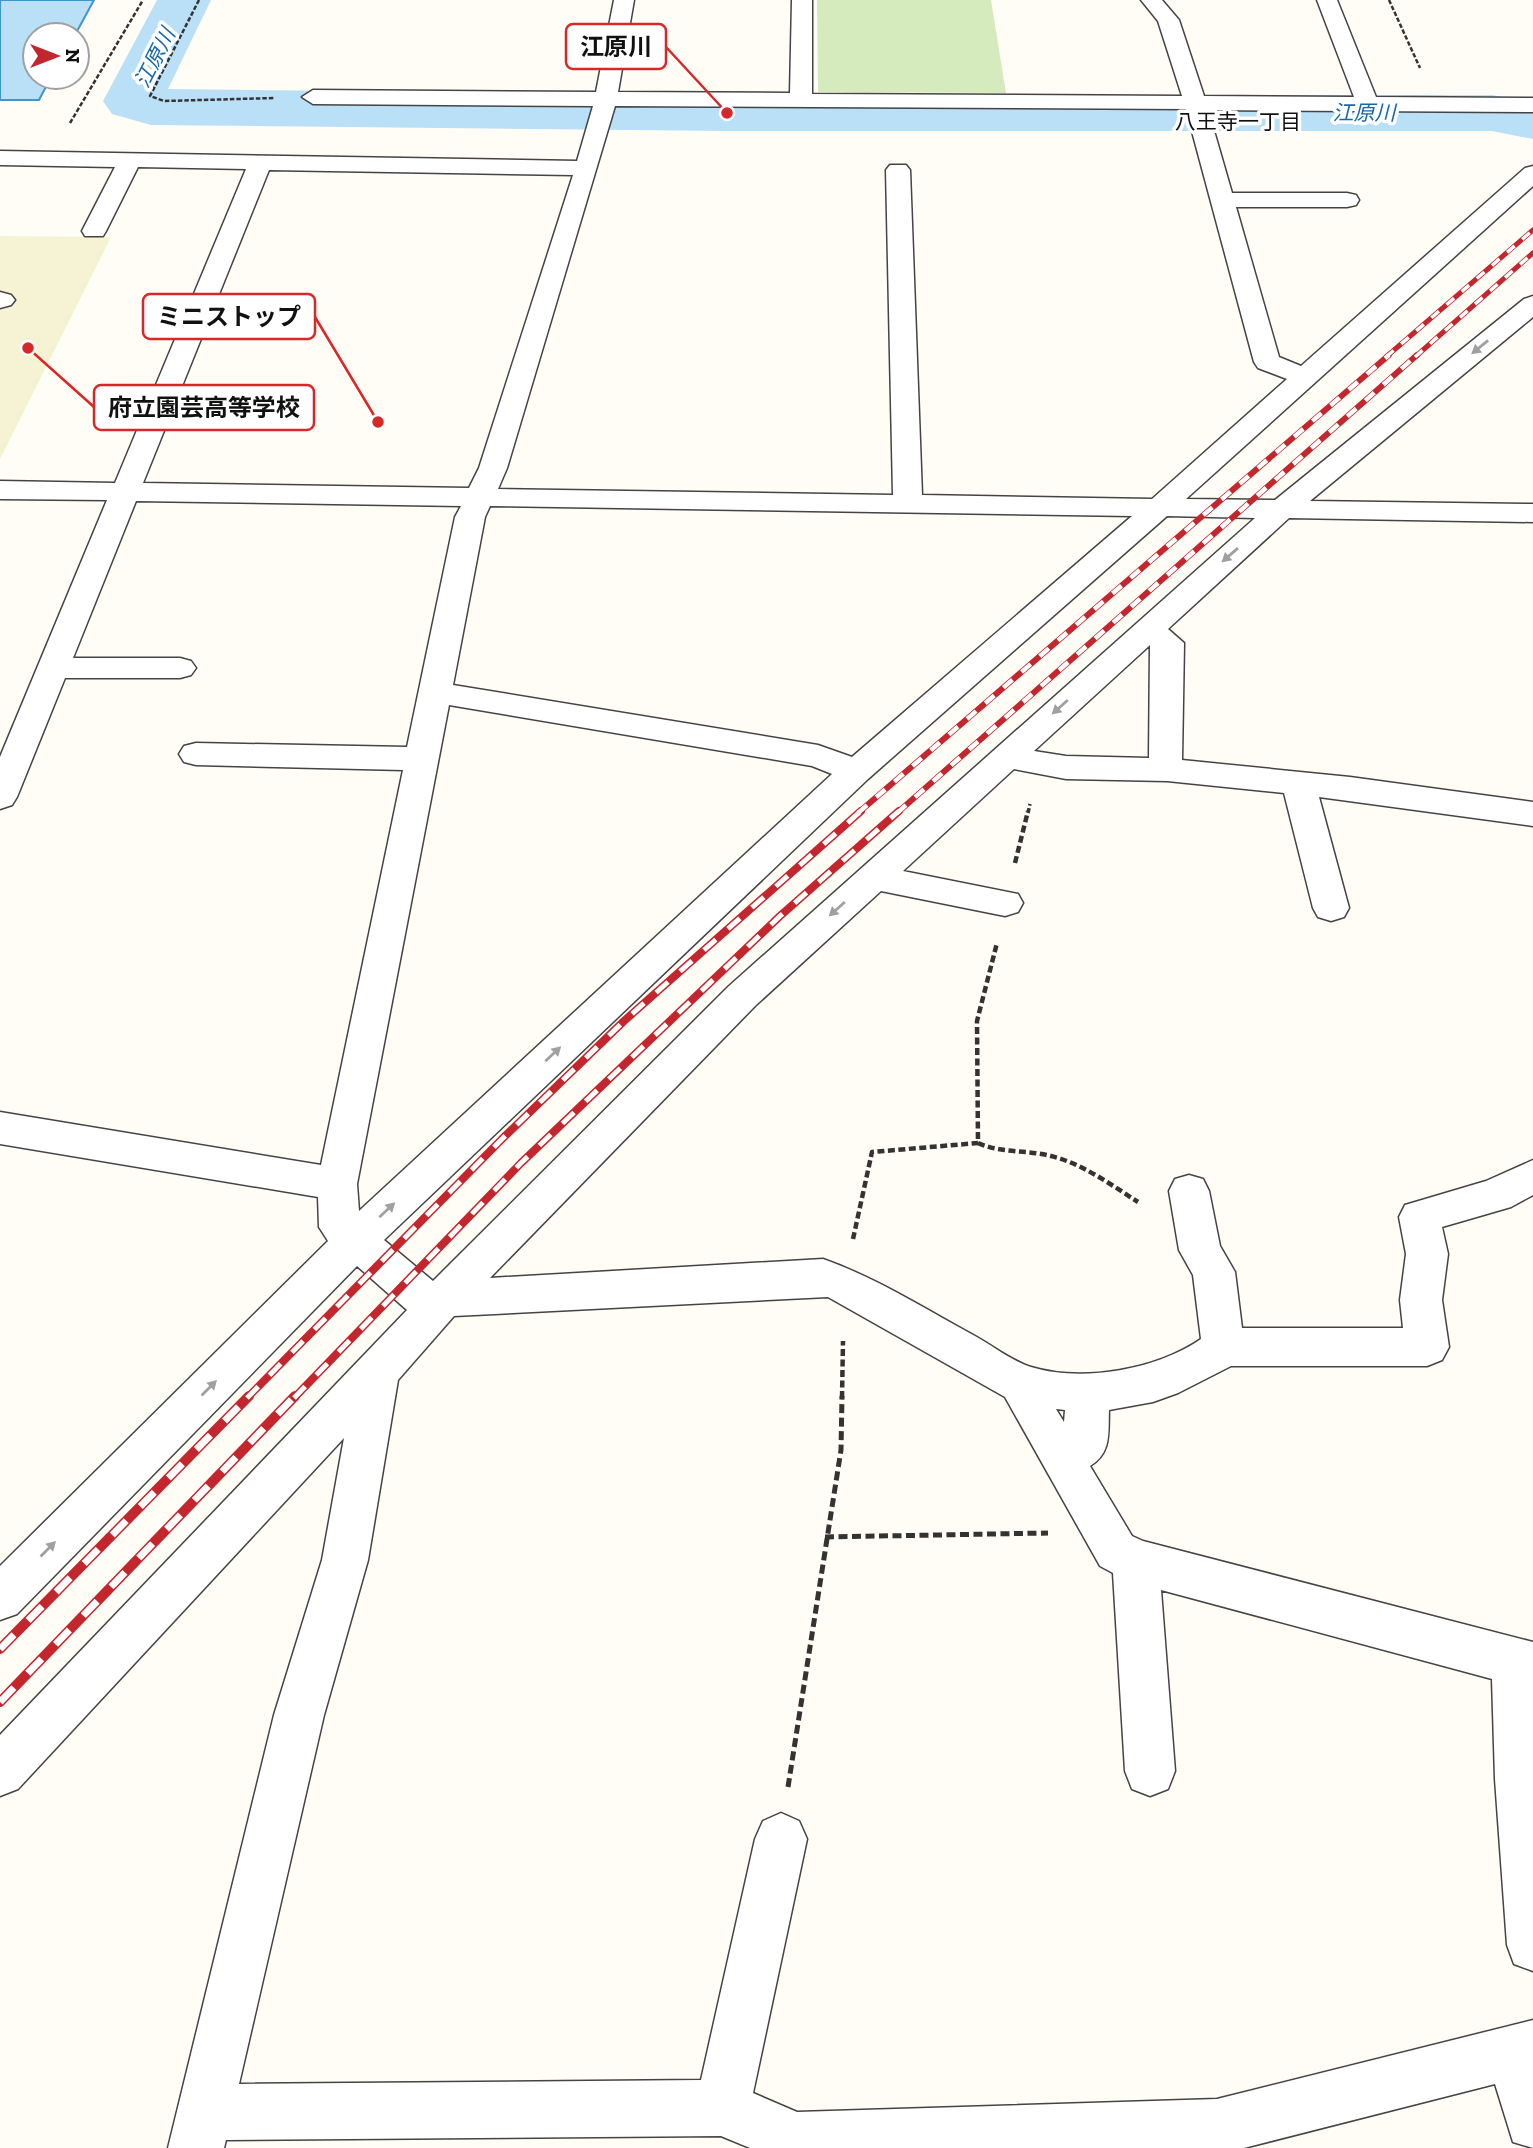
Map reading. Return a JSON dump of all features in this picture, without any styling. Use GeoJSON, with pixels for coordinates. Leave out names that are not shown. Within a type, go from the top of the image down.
{"type":"FeatureCollection","features":[{"type":"Feature","properties":{"kind":"street"},"geometry":{"type":"LineString","coordinates":[[625,0],[603,108],[587,168],[493,468],[470,517],[337,1184],[340,1227],[429,1298],[823,1277],[843,1284],[1023,1385],[1087,1392],[1147,1386],[1203,1364],[1223,1347],[1427,1347],[1421,1300],[1427,1254],[1419,1217],[1497,1195],[1533,1176]]}},
{"type":"Feature","properties":{"kind":"street"},"geometry":{"type":"LineString","coordinates":[[801,100],[802,0]]}},
{"type":"Feature","properties":{"kind":"street"},"geometry":{"type":"LineString","coordinates":[[1151,0],[1168,20],[1195,102],[1266,362],[1305,377]]}},
{"type":"Feature","properties":{"kind":"street"},"geometry":{"type":"LineString","coordinates":[[1327,0],[1367,103]]}},
{"type":"Feature","properties":{"kind":"street"},"geometry":{"type":"LineString","coordinates":[[313,97],[603,108],[801,100],[1533,105]]}},
{"type":"Feature","properties":{"kind":"street"},"geometry":{"type":"LineString","coordinates":[[0,158],[587,168]]}},
{"type":"Feature","properties":{"kind":"street"},"geometry":{"type":"LineString","coordinates":[[94,231],[130,161]]}},
{"type":"Feature","properties":{"kind":"street"},"geometry":{"type":"LineString","coordinates":[[0,797],[260,164]]}},
{"type":"Feature","properties":{"kind":"street"},"geometry":{"type":"LineString","coordinates":[[898,170],[908,504]]}},
{"type":"Feature","properties":{"kind":"street"},"geometry":{"type":"LineString","coordinates":[[0,1598],[356,1240],[856,771],[1160,508],[1533,173]]}},
{"type":"Feature","properties":{"kind":"street"},"geometry":{"type":"LineString","coordinates":[[1222,200],[1347,200]]}},
{"type":"Feature","properties":{"kind":"street"},"geometry":{"type":"LineString","coordinates":[[0,1771],[376,1374],[429,1298],[742,996],[1282,509],[1533,304]]}},
{"type":"Feature","properties":{"kind":"street"},"geometry":{"type":"LineString","coordinates":[[0,490],[1533,513]]}},
{"type":"Feature","properties":{"kind":"street"},"geometry":{"type":"LineString","coordinates":[[1146,629],[1168,643],[1165,770]]}},
{"type":"Feature","properties":{"kind":"street"},"geometry":{"type":"LineString","coordinates":[[52,668],[180,668]]}},
{"type":"Feature","properties":{"kind":"street"},"geometry":{"type":"LineString","coordinates":[[434,694],[470,696],[805,754],[856,771]]}},
{"type":"Feature","properties":{"kind":"street"},"geometry":{"type":"LineString","coordinates":[[197,754],[422,759]]}},
{"type":"Feature","properties":{"kind":"street"},"geometry":{"type":"LineString","coordinates":[[1008,755],[1032,765],[1165,770],[1378,790],[1533,814]]}},
{"type":"Feature","properties":{"kind":"street"},"geometry":{"type":"LineString","coordinates":[[1298,783],[1331,908]]}},
{"type":"Feature","properties":{"kind":"street"},"geometry":{"type":"LineString","coordinates":[[872,877],[1005,903]]}},
{"type":"Feature","properties":{"kind":"street"},"geometry":{"type":"LineString","coordinates":[[0,1128],[337,1184]]}},
{"type":"Feature","properties":{"kind":"street"},"geometry":{"type":"LineString","coordinates":[[1189,1191],[1200,1250],[1214,1272],[1223,1347]]}},
{"type":"Feature","properties":{"kind":"street"},"geometry":{"type":"LineString","coordinates":[[376,1374],[345,1560],[299,1714],[200,2130],[722,2108],[797,2144],[1217,2127],[1523,2049],[1533,2122]]}},
{"type":"Feature","properties":{"kind":"street"},"geometry":{"type":"LineString","coordinates":[[1023,1385],[1029,1403],[1119,1546],[1150,1771]]}},
{"type":"Feature","properties":{"kind":"street"},"geometry":{"type":"LineString","coordinates":[[1062,1458],[1086,1445],[1087,1392]]}},
{"type":"Feature","properties":{"kind":"street"},"geometry":{"type":"LineString","coordinates":[[1119,1546],[1525,1664],[1520,1779],[1533,1945]]}},
{"type":"Feature","properties":{"kind":"street"},"geometry":{"type":"LineString","coordinates":[[722,2108],[781,1839]]}},
{"type":"Feature","properties":{"kind":"path"},"geometry":{"type":"LineString","coordinates":[[67,128],[143,0]]}},
{"type":"Feature","properties":{"kind":"path"},"geometry":{"type":"LineString","coordinates":[[199,0],[150,96],[164,101],[313,97]]}},
{"type":"Feature","properties":{"kind":"path"},"geometry":{"type":"LineString","coordinates":[[1389,0],[1437,104]]}},
{"type":"Feature","properties":{"kind":"path"},"geometry":{"type":"LineString","coordinates":[[978,1143],[989,1149],[1049,1155],[1112,1185],[1157,1214],[1200,1250]]}},
{"type":"Feature","properties":{"kind":"path"},"geometry":{"type":"LineString","coordinates":[[825,1537],[1119,1546]]}},
{"type":"Feature","properties":{"kind":"shaded area"},"geometry":{"type":"Polygon","coordinates":[[[0,236],[111,237],[0,459],[0,236]]]}},
{"type":"Feature","properties":{"kind":"green space"},"geometry":{"type":"Polygon","coordinates":[[[817,0],[991,0],[1006,93],[818,92],[817,0]]]}},
{"type":"Feature","properties":{"kind":"water"},"geometry":{"type":"Polygon","coordinates":[[[0,0],[94,0],[83,21],[21,21],[21,91],[44,91],[39,100],[0,100],[0,0]]]}},
{"type":"Feature","properties":{"kind":"waterway","name":"江原川"},"geometry":{"type":"LineString","coordinates":[[184,0],[133,101],[151,107],[727,113],[1492,113],[1533,121]]}},
{"type":"Feature","properties":{"kind":"railway"},"geometry":{"type":"LineString","coordinates":[[1386,357],[1533,230]]}},
{"type":"Feature","properties":{"kind":"railway"},"geometry":{"type":"LineString","coordinates":[[1415,357],[1533,253]]}},
{"type":"Feature","properties":{"kind":"railway"},"geometry":{"type":"LineString","coordinates":[[858,813],[1389,355]]}},
{"type":"Feature","properties":{"kind":"railway"},"geometry":{"type":"LineString","coordinates":[[897,813],[1417,355]]}},
{"type":"Feature","properties":{"kind":"railway"},"geometry":{"type":"LineString","coordinates":[[247,1398],[502,1139],[624,1021],[861,811]]}},
{"type":"Feature","properties":{"kind":"railway"},"geometry":{"type":"LineString","coordinates":[[294,1398],[521,1163],[780,916],[899,811]]}},
{"type":"Feature","properties":{"kind":"railway"},"geometry":{"type":"LineString","coordinates":[[0,1649],[249,1396]]}},
{"type":"Feature","properties":{"kind":"railway"},"geometry":{"type":"LineString","coordinates":[[0,1702],[295,1396]]}},
{"type":"Feature","properties":{"kind":"place","name":"江原川"},"geometry":{"type":"Point","coordinates":[727,113]}},
{"type":"Feature","properties":{"kind":"place","name":"府立園芸高等学校"},"geometry":{"type":"Point","coordinates":[28,348]}},
{"type":"Feature","properties":{"kind":"place","name":"ミニストップ"},"geometry":{"type":"Point","coordinates":[378,422]}},
{"type":"Feature","properties":{"kind":"district","name":"八王寺一丁目"},"geometry":{"type":"Point","coordinates":[1238,122]}}]}
